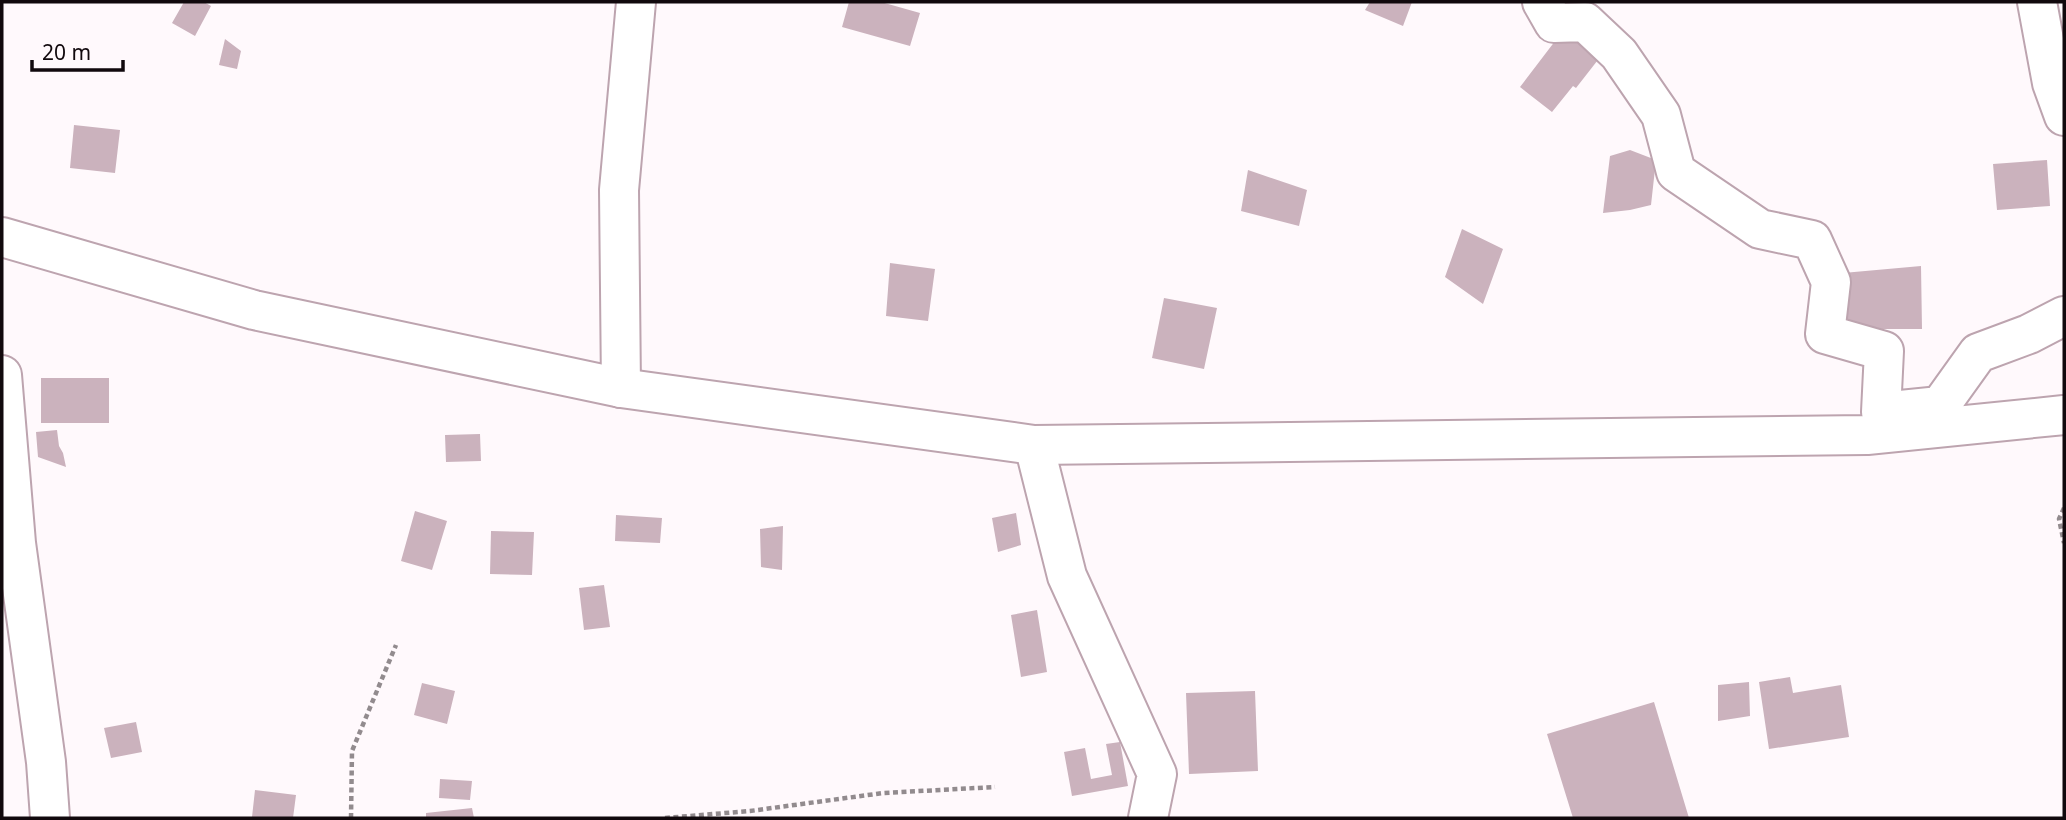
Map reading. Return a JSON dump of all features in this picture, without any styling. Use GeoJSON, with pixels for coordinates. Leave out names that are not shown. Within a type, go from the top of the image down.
{"type":"FeatureCollection","features":[{"type":"Feature","properties":{"kind":"street"},"geometry":{"type":"LineString","coordinates":[[621,388],[619,190],[636,2]]}},
{"type":"Feature","properties":{"kind":"street"},"geometry":{"type":"LineString","coordinates":[[1542,2],[1554,23],[1584,22],[1619,54],[1661,115],[1676,172],[1760,229],[1812,240],[1830,282],[1825,334],[1884,351],[1881,412],[1940,406],[1978,353],[2029,334],[2064,316]]}},
{"type":"Feature","properties":{"kind":"street"},"geometry":{"type":"LineString","coordinates":[[2037,2],[2052,83],[2064,116]]}},
{"type":"Feature","properties":{"kind":"street"},"geometry":{"type":"LineString","coordinates":[[2,237],[254,310],[621,388],[1034,446],[1867,435],[2064,415]]}},
{"type":"Feature","properties":{"kind":"street"},"geometry":{"type":"LineString","coordinates":[[2,375],[16,543],[46,762],[50,818]]}},
{"type":"Feature","properties":{"kind":"street"},"geometry":{"type":"LineString","coordinates":[[1034,446],[1067,576],[1157,774],[1148,818]]}},
{"type":"Feature","properties":{"kind":"path"},"geometry":{"type":"LineString","coordinates":[[2064,508],[2059,519],[2064,543]]}},
{"type":"Feature","properties":{"kind":"path"},"geometry":{"type":"LineString","coordinates":[[351,818],[352,751],[396,645]]}},
{"type":"Feature","properties":{"kind":"path"},"geometry":{"type":"LineString","coordinates":[[664,818],[750,811],[883,793],[995,787]]}},
{"type":"Feature","properties":{"kind":"building"},"geometry":{"type":"Polygon","coordinates":[[[184,2],[204,2],[211,6],[195,36],[172,23],[184,2]]]}},
{"type":"Feature","properties":{"kind":"building"},"geometry":{"type":"Polygon","coordinates":[[[849,2],[881,2],[920,13],[910,46],[842,27],[849,2]]]}},
{"type":"Feature","properties":{"kind":"building"},"geometry":{"type":"Polygon","coordinates":[[[1370,2],[1412,2],[1403,26],[1365,10],[1370,2]]]}},
{"type":"Feature","properties":{"kind":"building"},"geometry":{"type":"Polygon","coordinates":[[[1565,28],[1601,56],[1576,88],[1573,86],[1552,112],[1520,87],[1565,28]]]}},
{"type":"Feature","properties":{"kind":"building"},"geometry":{"type":"Polygon","coordinates":[[[225,39],[241,51],[237,69],[219,65],[225,39]]]}},
{"type":"Feature","properties":{"kind":"building"},"geometry":{"type":"Polygon","coordinates":[[[74,125],[120,130],[115,173],[70,168],[74,125]]]}},
{"type":"Feature","properties":{"kind":"building"},"geometry":{"type":"Polygon","coordinates":[[[1630,150],[1656,160],[1651,205],[1603,213],[1610,156],[1630,150]]]}},
{"type":"Feature","properties":{"kind":"building"},"geometry":{"type":"Polygon","coordinates":[[[2047,160],[2050,206],[1997,210],[1993,164],[2047,160]]]}},
{"type":"Feature","properties":{"kind":"building"},"geometry":{"type":"Polygon","coordinates":[[[1248,170],[1307,190],[1299,226],[1241,211],[1248,170]]]}},
{"type":"Feature","properties":{"kind":"building"},"geometry":{"type":"Polygon","coordinates":[[[1462,229],[1503,249],[1483,304],[1445,277],[1462,229]]]}},
{"type":"Feature","properties":{"kind":"building"},"geometry":{"type":"Polygon","coordinates":[[[890,263],[935,269],[928,321],[886,316],[890,263]]]}},
{"type":"Feature","properties":{"kind":"building"},"geometry":{"type":"Polygon","coordinates":[[[1921,266],[1922,329],[1845,329],[1843,273],[1921,266]]]}},
{"type":"Feature","properties":{"kind":"building"},"geometry":{"type":"Polygon","coordinates":[[[1164,298],[1217,308],[1204,369],[1152,358],[1164,298]]]}},
{"type":"Feature","properties":{"kind":"building"},"geometry":{"type":"Polygon","coordinates":[[[41,378],[109,378],[109,423],[41,423],[41,378]]]}},
{"type":"Feature","properties":{"kind":"building"},"geometry":{"type":"Polygon","coordinates":[[[57,430],[66,467],[38,457],[36,432],[57,430]]]}},
{"type":"Feature","properties":{"kind":"building"},"geometry":{"type":"Polygon","coordinates":[[[480,434],[481,461],[446,462],[445,435],[480,434]]]}},
{"type":"Feature","properties":{"kind":"building"},"geometry":{"type":"Polygon","coordinates":[[[415,511],[447,521],[432,570],[401,561],[415,511]]]}},
{"type":"Feature","properties":{"kind":"building"},"geometry":{"type":"Polygon","coordinates":[[[1016,513],[1021,545],[998,552],[992,518],[1016,513]]]}},
{"type":"Feature","properties":{"kind":"building"},"geometry":{"type":"Polygon","coordinates":[[[616,515],[662,518],[660,543],[615,541],[616,515]]]}},
{"type":"Feature","properties":{"kind":"building"},"geometry":{"type":"Polygon","coordinates":[[[783,526],[782,570],[761,567],[760,529],[783,526]]]}},
{"type":"Feature","properties":{"kind":"building"},"geometry":{"type":"Polygon","coordinates":[[[491,531],[534,532],[532,575],[490,574],[491,531]]]}},
{"type":"Feature","properties":{"kind":"building"},"geometry":{"type":"Polygon","coordinates":[[[604,585],[610,627],[584,630],[579,588],[604,585]]]}},
{"type":"Feature","properties":{"kind":"building"},"geometry":{"type":"Polygon","coordinates":[[[1037,610],[1047,672],[1021,677],[1011,615],[1037,610]]]}},
{"type":"Feature","properties":{"kind":"building"},"geometry":{"type":"Polygon","coordinates":[[[1790,677],[1793,693],[1841,685],[1849,737],[1769,749],[1759,682],[1790,677]]]}},
{"type":"Feature","properties":{"kind":"building"},"geometry":{"type":"Polygon","coordinates":[[[1749,682],[1750,716],[1718,721],[1718,685],[1749,682]]]}},
{"type":"Feature","properties":{"kind":"building"},"geometry":{"type":"Polygon","coordinates":[[[422,683],[455,691],[447,724],[414,715],[422,683]]]}},
{"type":"Feature","properties":{"kind":"building"},"geometry":{"type":"Polygon","coordinates":[[[1255,691],[1258,771],[1189,774],[1186,693],[1255,691]]]}},
{"type":"Feature","properties":{"kind":"building"},"geometry":{"type":"Polygon","coordinates":[[[1654,702],[1689,818],[1573,818],[1547,734],[1654,702]]]}},
{"type":"Feature","properties":{"kind":"building"},"geometry":{"type":"Polygon","coordinates":[[[136,722],[142,752],[111,758],[104,728],[136,722]]]}},
{"type":"Feature","properties":{"kind":"building"},"geometry":{"type":"Polygon","coordinates":[[[1120,742],[1128,786],[1072,796],[1064,752],[1085,748],[1091,779],[1112,775],[1106,744],[1120,742]]]}},
{"type":"Feature","properties":{"kind":"building"},"geometry":{"type":"Polygon","coordinates":[[[440,779],[472,781],[470,800],[439,798],[440,779]]]}},
{"type":"Feature","properties":{"kind":"building"},"geometry":{"type":"Polygon","coordinates":[[[255,790],[296,795],[293,818],[252,817],[255,790]]]}},
{"type":"Feature","properties":{"kind":"building"},"geometry":{"type":"Polygon","coordinates":[[[472,808],[474,818],[426,818],[426,813],[472,808]]]}}]}
